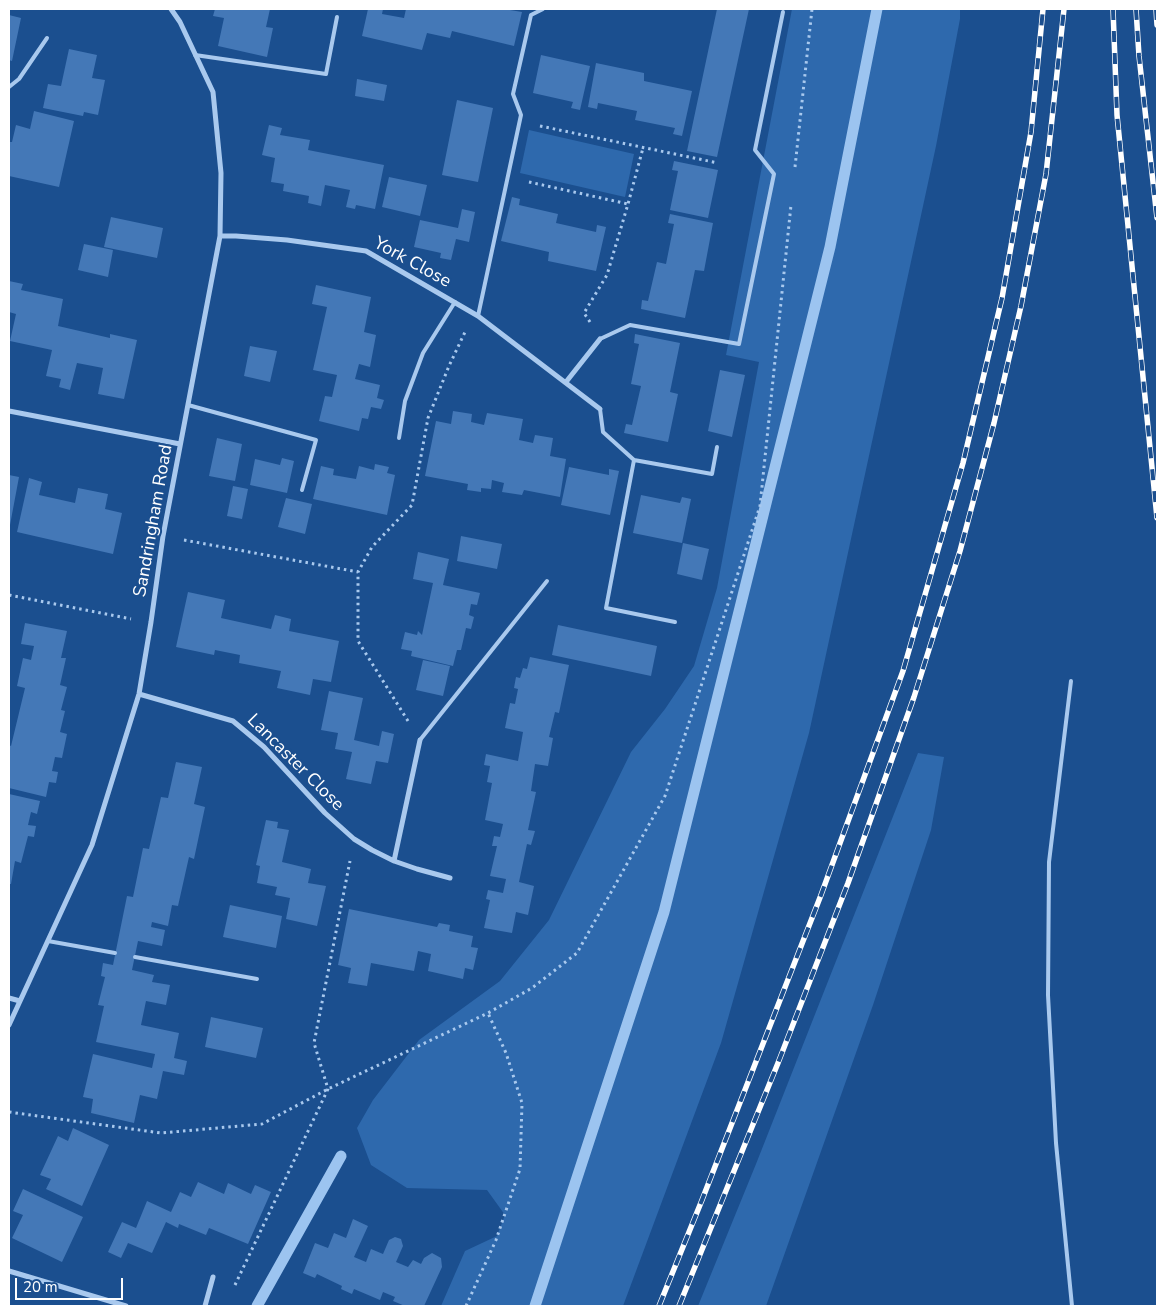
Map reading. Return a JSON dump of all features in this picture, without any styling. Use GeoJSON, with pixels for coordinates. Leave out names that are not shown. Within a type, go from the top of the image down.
{"type":"FeatureCollection","features":[{"type":"Feature","properties":{"kind":"street","name":"Sandringham Road"},"geometry":{"type":"LineString","coordinates":[[9,1025],[92,845],[139,694],[163,536],[220,236],[221,173],[213,92],[180,22],[171,9]]}},
{"type":"Feature","properties":{"kind":"street","name":"York Close"},"geometry":{"type":"LineString","coordinates":[[220,236],[287,240],[366,251],[476,314],[600,409]]}},
{"type":"Feature","properties":{"kind":"street"},"geometry":{"type":"LineString","coordinates":[[566,382],[600,339]]}},
{"type":"Feature","properties":{"kind":"street"},"geometry":{"type":"LineString","coordinates":[[9,411],[180,444]]}},
{"type":"Feature","properties":{"kind":"street","name":"Lancaster Close"},"geometry":{"type":"LineString","coordinates":[[139,694],[233,721],[264,747],[324,813],[354,839],[394,860],[417,869],[450,878]]}},
{"type":"Feature","properties":{"kind":"street"},"geometry":{"type":"LineString","coordinates":[[394,860],[420,740]]}},
{"type":"Feature","properties":{"kind":"street"},"geometry":{"type":"LineString","coordinates":[[9,998],[20,1001]]}},
{"type":"Feature","properties":{"kind":"street"},"geometry":{"type":"LineString","coordinates":[[9,1270],[126,1306]]}},
{"type":"Feature","properties":{"kind":"street"},"geometry":{"type":"LineString","coordinates":[[205,1306],[213,1277]]}},
{"type":"Feature","properties":{"kind":"lane"},"geometry":{"type":"LineString","coordinates":[[476,314],[520,122],[521,115],[513,94],[531,15],[543,9]]}},
{"type":"Feature","properties":{"kind":"lane"},"geometry":{"type":"LineString","coordinates":[[600,339],[630,325],[740,344],[774,174],[756,150],[782,12]]}},
{"type":"Feature","properties":{"kind":"lane"},"geometry":{"type":"LineString","coordinates":[[195,55],[326,74],[337,17]]}},
{"type":"Feature","properties":{"kind":"lane"},"geometry":{"type":"LineString","coordinates":[[9,87],[19,79],[47,38]]}},
{"type":"Feature","properties":{"kind":"lane"},"geometry":{"type":"LineString","coordinates":[[399,438],[405,401],[423,353],[455,302]]}},
{"type":"Feature","properties":{"kind":"lane"},"geometry":{"type":"LineString","coordinates":[[188,405],[316,440],[302,490]]}},
{"type":"Feature","properties":{"kind":"lane"},"geometry":{"type":"LineString","coordinates":[[600,409],[603,432],[634,460],[712,474],[717,447]]}},
{"type":"Feature","properties":{"kind":"lane"},"geometry":{"type":"LineString","coordinates":[[634,460],[606,608],[675,622]]}},
{"type":"Feature","properties":{"kind":"lane"},"geometry":{"type":"LineString","coordinates":[[420,740],[547,581]]}},
{"type":"Feature","properties":{"kind":"lane"},"geometry":{"type":"LineString","coordinates":[[1071,682],[1050,862],[1048,995],[1056,1144],[1072,1306]]}},
{"type":"Feature","properties":{"kind":"lane"},"geometry":{"type":"LineString","coordinates":[[48,941],[115,954]]}},
{"type":"Feature","properties":{"kind":"lane"},"geometry":{"type":"LineString","coordinates":[[135,957],[257,980]]}},
{"type":"Feature","properties":{"kind":"path"},"geometry":{"type":"LineString","coordinates":[[795,168],[812,9]]}},
{"type":"Feature","properties":{"kind":"path"},"geometry":{"type":"LineString","coordinates":[[520,122],[718,163]]}},
{"type":"Feature","properties":{"kind":"path"},"geometry":{"type":"LineString","coordinates":[[600,339],[584,313],[607,275],[643,148]]}},
{"type":"Feature","properties":{"kind":"path"},"geometry":{"type":"LineString","coordinates":[[508,177],[628,204]]}},
{"type":"Feature","properties":{"kind":"path"},"geometry":{"type":"LineString","coordinates":[[9,1112],[161,1133],[262,1124],[328,1089],[488,1013],[532,988],[577,953],[665,796],[760,506],[792,198]]}},
{"type":"Feature","properties":{"kind":"path"},"geometry":{"type":"LineString","coordinates":[[420,740],[358,641],[358,572],[372,547],[412,505],[428,418],[449,366],[476,314]]}},
{"type":"Feature","properties":{"kind":"path"},"geometry":{"type":"LineString","coordinates":[[163,536],[358,572]]}},
{"type":"Feature","properties":{"kind":"path"},"geometry":{"type":"LineString","coordinates":[[9,595],[151,622]]}},
{"type":"Feature","properties":{"kind":"path"},"geometry":{"type":"LineString","coordinates":[[234,1289],[328,1089],[314,1043],[354,839]]}},
{"type":"Feature","properties":{"kind":"path"},"geometry":{"type":"LineString","coordinates":[[466,1306],[496,1240],[520,1169],[522,1103],[506,1053],[488,1013]]}},
{"type":"Feature","properties":{"kind":"shaded area"},"geometry":{"type":"Polygon","coordinates":[[[792,9],[960,9],[960,19],[936,146],[809,733],[721,1043],[623,1306],[441,1306],[465,1251],[497,1236],[505,1215],[487,1190],[407,1188],[371,1165],[357,1128],[373,1100],[419,1040],[500,981],[549,920],[631,752],[665,709],[694,666],[717,588],[759,362],[726,355],[792,9]]]}},
{"type":"Feature","properties":{"kind":"shaded area"},"geometry":{"type":"Polygon","coordinates":[[[529,130],[634,154],[625,197],[520,173],[529,130]]]}},
{"type":"Feature","properties":{"kind":"shaded area"},"geometry":{"type":"Polygon","coordinates":[[[918,753],[944,757],[931,830],[873,1005],[766,1306],[698,1306],[756,1164],[918,753]]]}},
{"type":"Feature","properties":{"kind":"building"},"geometry":{"type":"Polygon","coordinates":[[[215,9],[270,9],[266,27],[273,28],[267,57],[218,46],[224,18],[213,16],[215,9]]]}},
{"type":"Feature","properties":{"kind":"building"},"geometry":{"type":"Polygon","coordinates":[[[368,9],[383,9],[382,14],[404,18],[406,9],[504,9],[522,12],[514,46],[452,31],[450,38],[427,33],[422,50],[362,36],[368,9]]]}},
{"type":"Feature","properties":{"kind":"building"},"geometry":{"type":"Polygon","coordinates":[[[717,9],[749,9],[717,157],[687,151],[717,9]]]}},
{"type":"Feature","properties":{"kind":"building"},"geometry":{"type":"Polygon","coordinates":[[[9,15],[21,18],[12,61],[9,60],[9,15]]]}},
{"type":"Feature","properties":{"kind":"building"},"geometry":{"type":"Polygon","coordinates":[[[69,49],[97,55],[92,78],[105,80],[98,115],[84,112],[83,116],[43,108],[48,84],[61,86],[69,49]]]}},
{"type":"Feature","properties":{"kind":"building"},"geometry":{"type":"Polygon","coordinates":[[[541,55],[590,66],[580,110],[571,108],[573,102],[533,93],[541,55]]]}},
{"type":"Feature","properties":{"kind":"building"},"geometry":{"type":"Polygon","coordinates":[[[596,63],[644,73],[644,81],[692,91],[682,136],[673,134],[675,128],[635,120],[637,111],[598,103],[597,109],[588,107],[596,63]]]}},
{"type":"Feature","properties":{"kind":"building"},"geometry":{"type":"Polygon","coordinates":[[[357,79],[387,85],[384,101],[355,96],[357,79]]]}},
{"type":"Feature","properties":{"kind":"building"},"geometry":{"type":"Polygon","coordinates":[[[457,100],[493,108],[478,182],[442,175],[457,100]]]}},
{"type":"Feature","properties":{"kind":"building"},"geometry":{"type":"Polygon","coordinates":[[[34,111],[74,121],[59,187],[9,176],[9,142],[12,142],[16,125],[30,129],[34,111]]]}},
{"type":"Feature","properties":{"kind":"building"},"geometry":{"type":"Polygon","coordinates":[[[269,125],[282,128],[280,135],[310,140],[308,150],[384,165],[375,209],[356,205],[355,209],[346,207],[350,190],[325,185],[321,206],[308,203],[309,196],[283,191],[284,184],[271,182],[275,158],[262,155],[269,125]]]}},
{"type":"Feature","properties":{"kind":"building"},"geometry":{"type":"Polygon","coordinates":[[[674,161],[718,170],[708,218],[670,210],[678,171],[672,170],[674,161]]]}},
{"type":"Feature","properties":{"kind":"building"},"geometry":{"type":"Polygon","coordinates":[[[389,177],[427,185],[420,216],[382,207],[389,177]]]}},
{"type":"Feature","properties":{"kind":"building"},"geometry":{"type":"Polygon","coordinates":[[[512,197],[520,199],[519,205],[558,214],[556,223],[596,232],[597,225],[606,227],[596,271],[548,261],[549,252],[501,241],[512,197]]]}},
{"type":"Feature","properties":{"kind":"building"},"geometry":{"type":"Polygon","coordinates":[[[462,209],[475,212],[469,242],[456,239],[451,260],[440,258],[441,253],[414,247],[420,220],[458,228],[462,209]]]}},
{"type":"Feature","properties":{"kind":"building"},"geometry":{"type":"Polygon","coordinates":[[[670,214],[713,223],[704,271],[695,270],[685,318],[641,309],[642,300],[648,301],[657,262],[666,264],[674,224],[668,223],[670,214]]]}},
{"type":"Feature","properties":{"kind":"building"},"geometry":{"type":"Polygon","coordinates":[[[111,217],[163,228],[157,258],[104,247],[111,217]]]}},
{"type":"Feature","properties":{"kind":"building"},"geometry":{"type":"Polygon","coordinates":[[[84,244],[113,250],[108,277],[78,270],[84,244]]]}},
{"type":"Feature","properties":{"kind":"building"},"geometry":{"type":"Polygon","coordinates":[[[9,281],[23,284],[21,290],[63,299],[58,326],[110,338],[110,334],[137,340],[124,399],[98,394],[103,368],[77,363],[70,390],[59,387],[61,379],[46,376],[52,350],[10,341],[16,314],[9,312],[9,281]]]}},
{"type":"Feature","properties":{"kind":"building"},"geometry":{"type":"Polygon","coordinates":[[[316,285],[371,297],[364,332],[376,335],[370,367],[359,364],[355,379],[380,385],[377,398],[384,400],[381,409],[371,407],[368,419],[362,418],[359,431],[319,421],[325,396],[332,397],[337,375],[313,370],[327,307],[312,304],[316,285]]]}},
{"type":"Feature","properties":{"kind":"building"},"geometry":{"type":"Polygon","coordinates":[[[635,334],[680,343],[670,392],[678,394],[668,442],[624,433],[626,424],[632,425],[641,386],[631,384],[639,344],[634,343],[635,334]]]}},
{"type":"Feature","properties":{"kind":"building"},"geometry":{"type":"Polygon","coordinates":[[[250,346],[277,351],[270,382],[244,376],[250,346]]]}},
{"type":"Feature","properties":{"kind":"building"},"geometry":{"type":"Polygon","coordinates":[[[720,370],[745,375],[732,437],[708,431],[720,370]]]}},
{"type":"Feature","properties":{"kind":"building"},"geometry":{"type":"Polygon","coordinates":[[[453,411],[472,414],[471,422],[484,425],[487,413],[523,419],[519,440],[533,443],[535,435],[553,438],[550,456],[566,459],[560,497],[524,490],[522,495],[502,492],[504,483],[492,480],[491,489],[481,488],[481,492],[467,490],[468,484],[425,476],[436,421],[451,424],[453,411]]]}},
{"type":"Feature","properties":{"kind":"building"},"geometry":{"type":"Polygon","coordinates":[[[217,438],[242,444],[235,481],[209,476],[217,438]]]}},
{"type":"Feature","properties":{"kind":"building"},"geometry":{"type":"Polygon","coordinates":[[[282,458],[294,461],[287,493],[250,485],[255,459],[280,465],[282,458]]]}},
{"type":"Feature","properties":{"kind":"building"},"geometry":{"type":"Polygon","coordinates":[[[375,464],[389,467],[387,473],[395,475],[387,515],[313,499],[321,466],[334,469],[333,475],[356,479],[359,466],[374,470],[375,464]]]}},
{"type":"Feature","properties":{"kind":"building"},"geometry":{"type":"Polygon","coordinates":[[[569,467],[609,475],[609,469],[619,471],[610,515],[561,505],[569,467]]]}},
{"type":"Feature","properties":{"kind":"building"},"geometry":{"type":"Polygon","coordinates":[[[9,475],[19,477],[10,525],[9,525],[9,475]]]}},
{"type":"Feature","properties":{"kind":"building"},"geometry":{"type":"Polygon","coordinates":[[[29,478],[42,482],[39,495],[75,503],[78,488],[108,494],[105,509],[122,513],[113,554],[17,532],[29,478]]]}},
{"type":"Feature","properties":{"kind":"building"},"geometry":{"type":"Polygon","coordinates":[[[233,486],[248,489],[242,519],[227,516],[233,486]]]}},
{"type":"Feature","properties":{"kind":"building"},"geometry":{"type":"Polygon","coordinates":[[[641,495],[680,503],[682,497],[691,499],[682,543],[633,533],[641,495]]]}},
{"type":"Feature","properties":{"kind":"building"},"geometry":{"type":"Polygon","coordinates":[[[286,498],[312,504],[305,534],[278,527],[286,498]]]}},
{"type":"Feature","properties":{"kind":"building"},"geometry":{"type":"Polygon","coordinates":[[[461,536],[502,544],[497,569],[457,561],[461,536]]]}},
{"type":"Feature","properties":{"kind":"building"},"geometry":{"type":"Polygon","coordinates":[[[683,543],[709,549],[702,580],[677,574],[683,543]]]}},
{"type":"Feature","properties":{"kind":"building"},"geometry":{"type":"Polygon","coordinates":[[[418,552],[449,559],[443,585],[480,593],[477,605],[471,604],[469,615],[474,617],[471,629],[466,628],[461,650],[457,650],[453,666],[411,656],[412,651],[401,649],[405,632],[417,635],[418,631],[422,635],[433,583],[413,579],[418,552]]]}},
{"type":"Feature","properties":{"kind":"building"},"geometry":{"type":"Polygon","coordinates":[[[188,592],[225,600],[221,618],[271,629],[275,615],[291,619],[289,631],[339,641],[331,682],[313,679],[310,695],[277,688],[281,671],[239,663],[240,655],[215,650],[214,655],[176,647],[188,592]]]}},
{"type":"Feature","properties":{"kind":"building"},"geometry":{"type":"Polygon","coordinates":[[[25,623],[67,631],[61,658],[66,658],[60,685],[67,687],[61,710],[65,711],[60,732],[67,734],[62,758],[55,757],[52,771],[58,772],[56,783],[49,782],[46,797],[9,788],[9,745],[11,746],[25,688],[17,686],[23,658],[31,660],[34,646],[21,644],[25,623]]]}},
{"type":"Feature","properties":{"kind":"building"},"geometry":{"type":"Polygon","coordinates":[[[558,625],[657,646],[651,676],[552,655],[558,625]]]}},
{"type":"Feature","properties":{"kind":"building"},"geometry":{"type":"Polygon","coordinates":[[[530,657],[569,665],[559,713],[555,712],[549,737],[553,738],[548,766],[535,764],[531,791],[536,792],[528,830],[535,831],[531,845],[527,844],[519,882],[534,886],[528,915],[516,912],[512,933],[484,928],[490,900],[486,899],[488,890],[503,893],[506,879],[490,876],[497,846],[492,846],[494,836],[500,837],[503,824],[485,820],[492,783],[487,782],[490,766],[484,765],[486,754],[518,761],[523,732],[505,728],[510,703],[515,704],[518,689],[514,688],[516,677],[520,678],[523,668],[527,669],[530,657]]]}},
{"type":"Feature","properties":{"kind":"building"},"geometry":{"type":"Polygon","coordinates":[[[423,660],[450,666],[443,696],[416,690],[423,660]]]}},
{"type":"Feature","properties":{"kind":"building"},"geometry":{"type":"Polygon","coordinates":[[[329,691],[363,698],[354,740],[379,746],[382,731],[394,734],[388,763],[376,761],[371,784],[346,779],[352,752],[335,749],[338,733],[321,730],[329,691]]]}},
{"type":"Feature","properties":{"kind":"building"},"geometry":{"type":"Polygon","coordinates":[[[176,762],[202,767],[194,804],[205,807],[194,859],[189,857],[178,906],[172,905],[168,926],[152,922],[151,927],[165,930],[162,946],[138,941],[132,970],[154,975],[152,982],[170,985],[166,1005],[146,1001],[141,1025],[179,1033],[174,1058],[187,1061],[184,1075],[163,1071],[157,1099],[140,1095],[134,1123],[91,1113],[93,1099],[83,1097],[93,1054],[152,1068],[155,1054],[96,1042],[104,1006],[98,1005],[105,977],[101,976],[103,963],[113,965],[127,896],[133,897],[143,848],[149,849],[161,797],[168,798],[176,762]]]}},
{"type":"Feature","properties":{"kind":"building"},"geometry":{"type":"Polygon","coordinates":[[[9,794],[40,801],[37,814],[31,812],[28,825],[36,826],[34,837],[28,836],[21,863],[15,861],[11,884],[9,884],[9,794]]]}},
{"type":"Feature","properties":{"kind":"building"},"geometry":{"type":"Polygon","coordinates":[[[266,820],[278,822],[277,828],[289,830],[282,862],[311,869],[308,883],[326,886],[317,926],[286,919],[290,898],[275,895],[277,887],[257,883],[260,866],[256,865],[266,820]]]}},
{"type":"Feature","properties":{"kind":"building"},"geometry":{"type":"Polygon","coordinates":[[[230,905],[282,916],[276,948],[223,937],[230,905]]]}},
{"type":"Feature","properties":{"kind":"building"},"geometry":{"type":"Polygon","coordinates":[[[349,909],[437,927],[439,923],[450,925],[449,931],[473,936],[471,947],[478,948],[473,970],[465,968],[463,979],[428,971],[431,954],[418,951],[414,971],[371,963],[367,986],[348,983],[351,968],[338,965],[349,909]]]}},
{"type":"Feature","properties":{"kind":"building"},"geometry":{"type":"Polygon","coordinates":[[[211,1017],[263,1028],[256,1058],[205,1047],[211,1017]]]}},
{"type":"Feature","properties":{"kind":"building"},"geometry":{"type":"Polygon","coordinates":[[[73,1128],[109,1145],[82,1206],[46,1189],[51,1179],[40,1175],[58,1136],[68,1141],[73,1128]]]}},
{"type":"Feature","properties":{"kind":"building"},"geometry":{"type":"Polygon","coordinates":[[[198,1182],[224,1194],[228,1183],[251,1194],[255,1185],[271,1192],[248,1244],[209,1228],[206,1235],[179,1224],[178,1228],[166,1222],[152,1253],[128,1243],[121,1258],[108,1252],[122,1222],[136,1228],[147,1201],[171,1212],[180,1192],[191,1197],[198,1182]]]}},
{"type":"Feature","properties":{"kind":"building"},"geometry":{"type":"Polygon","coordinates":[[[23,1189],[83,1217],[62,1262],[12,1238],[23,1215],[13,1211],[23,1189]]]}},
{"type":"Feature","properties":{"kind":"building"},"geometry":{"type":"Polygon","coordinates":[[[353,1219],[368,1226],[354,1257],[366,1262],[371,1249],[383,1254],[389,1240],[395,1237],[401,1239],[403,1246],[396,1262],[408,1267],[413,1260],[421,1264],[424,1258],[432,1253],[441,1258],[442,1267],[424,1306],[405,1306],[393,1301],[395,1297],[383,1292],[380,1300],[354,1289],[352,1294],[341,1289],[342,1286],[317,1274],[315,1278],[303,1273],[315,1243],[328,1248],[334,1233],[346,1238],[353,1219]]]}},
{"type":"Feature","properties":{"kind":"waterway"},"geometry":{"type":"LineString","coordinates":[[535,1306],[664,912],[830,247],[877,9]]}},
{"type":"Feature","properties":{"kind":"waterway"},"geometry":{"type":"LineString","coordinates":[[257,1306],[341,1156]]}},
{"type":"Feature","properties":{"kind":"railway"},"geometry":{"type":"LineString","coordinates":[[659,1306],[821,895],[903,671],[963,463],[1002,298],[1031,132],[1043,9]]}},
{"type":"Feature","properties":{"kind":"railway"},"geometry":{"type":"LineString","coordinates":[[679,1306],[778,1063],[848,883],[914,697],[960,551],[994,423],[1021,306],[1046,174],[1064,9]]}},
{"type":"Feature","properties":{"kind":"railway"},"geometry":{"type":"LineString","coordinates":[[1113,9],[1117,115],[1157,518]]}},
{"type":"Feature","properties":{"kind":"railway"},"geometry":{"type":"LineString","coordinates":[[1136,9],[1139,56],[1157,218]]}},
{"type":"Feature","properties":{"kind":"railway"},"geometry":{"type":"LineString","coordinates":[[1156,9],[1157,25]]}}]}
